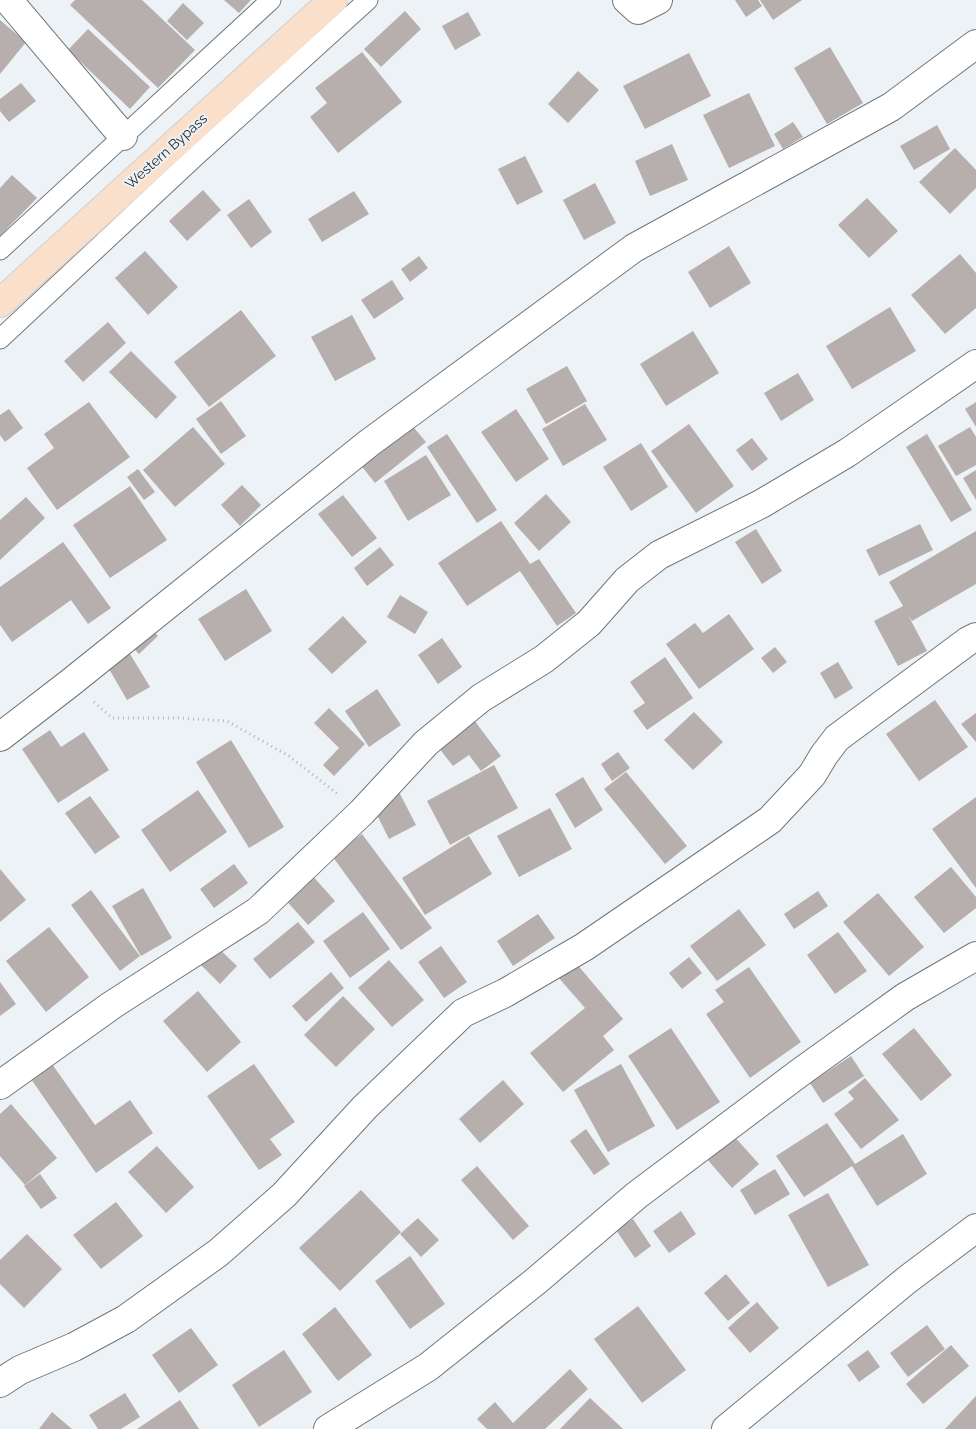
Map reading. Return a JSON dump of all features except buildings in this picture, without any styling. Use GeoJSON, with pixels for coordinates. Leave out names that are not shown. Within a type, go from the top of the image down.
{"type":"FeatureCollection","features":[{"type":"Feature","properties":{"kind":"main road","name":"Western Bypass"},"geometry":{"type":"LineString","coordinates":[[0,303],[333,0]]}},
{"type":"Feature","properties":{"kind":"street"},"geometry":{"type":"LineString","coordinates":[[8,0],[123,136]]}},
{"type":"Feature","properties":{"kind":"street"},"geometry":{"type":"LineString","coordinates":[[627,0],[638,10],[658,0]]}},
{"type":"Feature","properties":{"kind":"street"},"geometry":{"type":"LineString","coordinates":[[0,737],[369,444],[634,248],[891,107],[976,44]]}},
{"type":"Feature","properties":{"kind":"street"},"geometry":{"type":"LineString","coordinates":[[0,1085],[112,1005],[258,911],[362,812],[426,743],[481,698],[544,659],[589,623],[627,580],[659,555],[760,504],[847,453],[976,364]]}},
{"type":"Feature","properties":{"kind":"street"},"geometry":{"type":"LineString","coordinates":[[0,1383],[20,1370],[74,1347],[126,1319],[218,1253],[284,1195],[365,1107],[463,1013],[506,993],[584,947],[770,820],[812,775],[824,755],[838,738],[976,637]]}},
{"type":"Feature","properties":{"kind":"street"},"geometry":{"type":"LineString","coordinates":[[328,1429],[428,1367],[536,1281],[637,1195],[802,1071],[905,997],[976,956]]}},
{"type":"Feature","properties":{"kind":"street"},"geometry":{"type":"LineString","coordinates":[[726,1429],[908,1279],[976,1228]]}},
{"type":"Feature","properties":{"kind":"lane"},"geometry":{"type":"LineString","coordinates":[[0,250],[271,0]]}},
{"type":"Feature","properties":{"kind":"lane"},"geometry":{"type":"LineString","coordinates":[[0,339],[196,156],[368,0]]}},
{"type":"Feature","properties":{"kind":"path"},"geometry":{"type":"LineString","coordinates":[[70,683],[112,718],[178,718],[227,721],[289,756],[362,812]]}}]}
